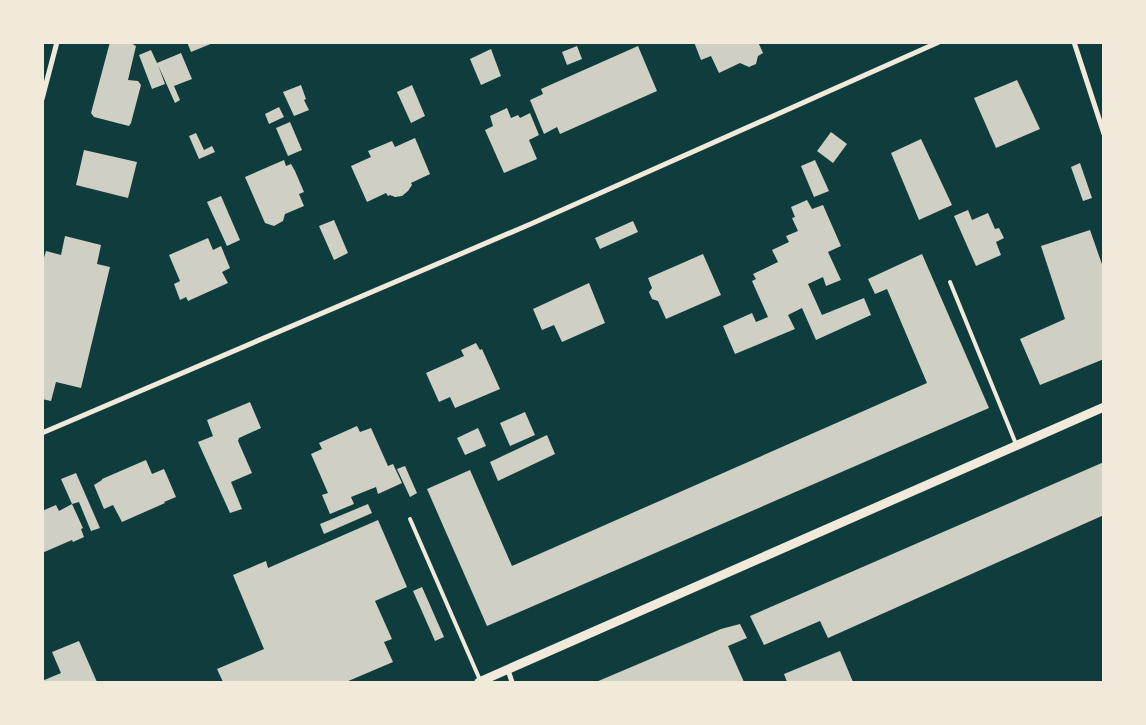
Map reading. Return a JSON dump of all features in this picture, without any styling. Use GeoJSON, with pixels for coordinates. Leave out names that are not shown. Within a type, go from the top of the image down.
{"type":"FeatureCollection","features":[{"type":"Feature","properties":{"kind":"street"},"geometry":{"type":"LineString","coordinates":[[42,99],[57,42]]}},
{"type":"Feature","properties":{"kind":"street"},"geometry":{"type":"LineString","coordinates":[[42,433],[533,223],[939,42]]}},
{"type":"Feature","properties":{"kind":"street"},"geometry":{"type":"LineString","coordinates":[[1074,42],[1104,134]]}},
{"type":"Feature","properties":{"kind":"street"},"geometry":{"type":"LineString","coordinates":[[480,682],[1104,407]]}},
{"type":"Feature","properties":{"kind":"street"},"geometry":{"type":"LineString","coordinates":[[508,670],[512,682]]}},
{"type":"Feature","properties":{"kind":"lane"},"geometry":{"type":"LineString","coordinates":[[950,282],[1017,445]]}},
{"type":"Feature","properties":{"kind":"lane"},"geometry":{"type":"LineString","coordinates":[[410,519],[480,682]]}},
{"type":"Feature","properties":{"kind":"building"},"geometry":{"type":"Polygon","coordinates":[[[110,42],[129,42],[136,46],[128,80],[138,81],[141,85],[129,126],[94,117],[91,113],[110,42]]]}},
{"type":"Feature","properties":{"kind":"building"},"geometry":{"type":"Polygon","coordinates":[[[187,42],[213,42],[213,43],[191,52],[187,42]]]}},
{"type":"Feature","properties":{"kind":"building"},"geometry":{"type":"Polygon","coordinates":[[[694,42],[758,42],[763,53],[758,56],[756,64],[749,67],[740,63],[719,73],[711,56],[701,60],[694,42]]]}},
{"type":"Feature","properties":{"kind":"building"},"geometry":{"type":"Polygon","coordinates":[[[577,46],[582,59],[567,65],[562,52],[577,46]]]}},
{"type":"Feature","properties":{"kind":"building"},"geometry":{"type":"Polygon","coordinates":[[[638,46],[657,91],[560,134],[557,127],[544,134],[530,100],[543,94],[541,89],[638,46]]]}},
{"type":"Feature","properties":{"kind":"building"},"geometry":{"type":"Polygon","coordinates":[[[491,49],[501,76],[481,85],[470,59],[491,49]]]}},
{"type":"Feature","properties":{"kind":"building"},"geometry":{"type":"Polygon","coordinates":[[[151,50],[157,63],[181,53],[192,79],[174,86],[180,100],[175,103],[158,65],[165,84],[152,89],[139,55],[151,50]]]}},
{"type":"Feature","properties":{"kind":"building"},"geometry":{"type":"Polygon","coordinates":[[[1017,80],[1040,129],[996,148],[974,98],[1017,80]]]}},
{"type":"Feature","properties":{"kind":"building"},"geometry":{"type":"Polygon","coordinates":[[[301,85],[306,99],[304,100],[309,110],[294,116],[283,92],[301,85]]]}},
{"type":"Feature","properties":{"kind":"building"},"geometry":{"type":"Polygon","coordinates":[[[412,85],[425,116],[411,123],[397,92],[412,85]]]}},
{"type":"Feature","properties":{"kind":"building"},"geometry":{"type":"Polygon","coordinates":[[[279,107],[284,117],[269,124],[265,114],[279,107]]]}},
{"type":"Feature","properties":{"kind":"building"},"geometry":{"type":"Polygon","coordinates":[[[507,108],[511,118],[518,115],[520,118],[530,113],[539,135],[529,140],[537,159],[504,173],[485,130],[493,126],[490,116],[507,108]]]}},
{"type":"Feature","properties":{"kind":"building"},"geometry":{"type":"Polygon","coordinates":[[[290,122],[302,150],[288,156],[276,128],[290,122]]]}},
{"type":"Feature","properties":{"kind":"building"},"geometry":{"type":"Polygon","coordinates":[[[831,132],[847,144],[833,163],[817,151],[831,132]]]}},
{"type":"Feature","properties":{"kind":"building"},"geometry":{"type":"Polygon","coordinates":[[[196,133],[204,150],[212,146],[215,152],[199,159],[189,136],[196,133]]]}},
{"type":"Feature","properties":{"kind":"building"},"geometry":{"type":"Polygon","coordinates":[[[415,138],[430,174],[411,183],[412,185],[408,191],[402,196],[388,196],[386,193],[367,202],[351,166],[371,157],[368,151],[392,141],[395,147],[415,138]]]}},
{"type":"Feature","properties":{"kind":"building"},"geometry":{"type":"Polygon","coordinates":[[[921,139],[952,205],[919,220],[891,153],[921,139]]]}},
{"type":"Feature","properties":{"kind":"building"},"geometry":{"type":"Polygon","coordinates":[[[84,150],[137,162],[128,198],[76,185],[84,150]]]}},
{"type":"Feature","properties":{"kind":"building"},"geometry":{"type":"Polygon","coordinates":[[[284,160],[286,166],[291,164],[295,171],[304,192],[299,194],[304,206],[285,214],[283,221],[274,226],[265,223],[245,177],[284,160]]]}},
{"type":"Feature","properties":{"kind":"building"},"geometry":{"type":"Polygon","coordinates":[[[815,160],[829,191],[814,197],[801,166],[815,160]]]}},
{"type":"Feature","properties":{"kind":"building"},"geometry":{"type":"Polygon","coordinates":[[[1080,163],[1092,198],[1083,201],[1071,167],[1080,163]]]}},
{"type":"Feature","properties":{"kind":"building"},"geometry":{"type":"Polygon","coordinates":[[[221,196],[240,240],[227,246],[207,202],[221,196]]]}},
{"type":"Feature","properties":{"kind":"building"},"geometry":{"type":"Polygon","coordinates":[[[807,200],[812,209],[823,205],[841,246],[828,252],[841,280],[826,286],[823,277],[808,284],[822,315],[864,298],[871,315],[816,340],[802,308],[788,315],[795,329],[735,354],[723,326],[752,313],[756,322],[768,317],[752,281],[756,279],[753,274],[778,262],[772,250],[789,242],[786,236],[798,231],[792,218],[795,217],[791,207],[807,200]]]}},
{"type":"Feature","properties":{"kind":"building"},"geometry":{"type":"Polygon","coordinates":[[[968,210],[972,220],[988,213],[995,229],[999,228],[1004,238],[996,242],[1001,255],[976,266],[954,216],[968,210]]]}},
{"type":"Feature","properties":{"kind":"building"},"geometry":{"type":"Polygon","coordinates":[[[334,220],[348,253],[334,260],[319,226],[334,220]]]}},
{"type":"Feature","properties":{"kind":"building"},"geometry":{"type":"Polygon","coordinates":[[[633,221],[638,232],[600,249],[595,238],[633,221]]]}},
{"type":"Feature","properties":{"kind":"building"},"geometry":{"type":"Polygon","coordinates":[[[1090,230],[1104,270],[1104,359],[1040,385],[1020,339],[1065,319],[1041,246],[1090,230]]]}},
{"type":"Feature","properties":{"kind":"building"},"geometry":{"type":"Polygon","coordinates":[[[65,236],[101,245],[97,264],[110,267],[81,388],[56,382],[51,401],[42,399],[42,264],[46,251],[61,255],[65,236]]]}},
{"type":"Feature","properties":{"kind":"building"},"geometry":{"type":"Polygon","coordinates":[[[208,238],[213,250],[221,246],[230,268],[222,272],[228,283],[188,301],[186,297],[180,300],[174,284],[180,281],[169,255],[208,238]]]}},
{"type":"Feature","properties":{"kind":"building"},"geometry":{"type":"Polygon","coordinates":[[[703,254],[721,295],[666,319],[658,301],[652,299],[649,292],[652,288],[648,278],[703,254]]]}},
{"type":"Feature","properties":{"kind":"building"},"geometry":{"type":"Polygon","coordinates":[[[922,254],[989,408],[487,626],[427,489],[470,470],[512,566],[927,383],[887,289],[875,294],[868,279],[922,254]]]}},
{"type":"Feature","properties":{"kind":"building"},"geometry":{"type":"Polygon","coordinates":[[[589,283],[605,323],[562,342],[554,325],[542,330],[533,309],[589,283]]]}},
{"type":"Feature","properties":{"kind":"building"},"geometry":{"type":"Polygon","coordinates":[[[476,343],[480,350],[482,349],[500,389],[455,408],[450,397],[439,402],[426,373],[464,356],[461,350],[476,343]]]}},
{"type":"Feature","properties":{"kind":"building"},"geometry":{"type":"Polygon","coordinates":[[[250,402],[261,428],[239,438],[238,441],[252,473],[231,482],[242,509],[230,513],[198,442],[213,436],[207,420],[250,402]]]}},
{"type":"Feature","properties":{"kind":"building"},"geometry":{"type":"Polygon","coordinates":[[[525,412],[535,435],[510,446],[500,423],[525,412]]]}},
{"type":"Feature","properties":{"kind":"building"},"geometry":{"type":"Polygon","coordinates":[[[357,426],[360,432],[371,428],[388,466],[393,464],[402,483],[378,494],[376,487],[351,497],[354,504],[330,514],[322,495],[328,493],[311,454],[322,449],[319,443],[357,426]]]}},
{"type":"Feature","properties":{"kind":"building"},"geometry":{"type":"Polygon","coordinates":[[[478,428],[486,446],[465,455],[457,438],[478,428]]]}},
{"type":"Feature","properties":{"kind":"building"},"geometry":{"type":"Polygon","coordinates":[[[547,435],[555,454],[498,481],[490,462],[547,435]]]}},
{"type":"Feature","properties":{"kind":"building"},"geometry":{"type":"Polygon","coordinates":[[[146,460],[152,474],[164,469],[176,497],[122,522],[113,505],[104,509],[94,485],[102,479],[146,460]]]}},
{"type":"Feature","properties":{"kind":"building"},"geometry":{"type":"Polygon","coordinates":[[[1104,462],[1104,515],[828,638],[820,621],[764,645],[750,616],[1104,462]]]}},
{"type":"Feature","properties":{"kind":"building"},"geometry":{"type":"Polygon","coordinates":[[[405,466],[417,493],[410,497],[397,469],[405,466]]]}},
{"type":"Feature","properties":{"kind":"building"},"geometry":{"type":"Polygon","coordinates":[[[76,473],[100,528],[91,531],[79,502],[72,504],[61,479],[76,473]]]}},
{"type":"Feature","properties":{"kind":"building"},"geometry":{"type":"Polygon","coordinates":[[[72,504],[83,528],[81,529],[84,537],[42,553],[42,511],[56,505],[59,511],[72,504]]]}},
{"type":"Feature","properties":{"kind":"building"},"geometry":{"type":"Polygon","coordinates":[[[368,504],[372,513],[324,534],[320,524],[368,504]]]}},
{"type":"Feature","properties":{"kind":"building"},"geometry":{"type":"Polygon","coordinates":[[[378,520],[407,587],[375,601],[392,639],[384,642],[393,662],[346,682],[223,682],[217,669],[264,649],[233,575],[266,561],[268,568],[378,520]]]}},
{"type":"Feature","properties":{"kind":"building"},"geometry":{"type":"Polygon","coordinates":[[[422,587],[444,637],[435,641],[413,591],[422,587]]]}},
{"type":"Feature","properties":{"kind":"building"},"geometry":{"type":"Polygon","coordinates":[[[740,624],[747,638],[728,646],[744,682],[596,682],[721,629],[740,624]]]}},
{"type":"Feature","properties":{"kind":"building"},"geometry":{"type":"Polygon","coordinates":[[[79,641],[97,682],[42,682],[61,673],[52,652],[79,641]]]}},
{"type":"Feature","properties":{"kind":"building"},"geometry":{"type":"Polygon","coordinates":[[[840,651],[853,682],[787,682],[784,674],[840,651]]]}}]}
